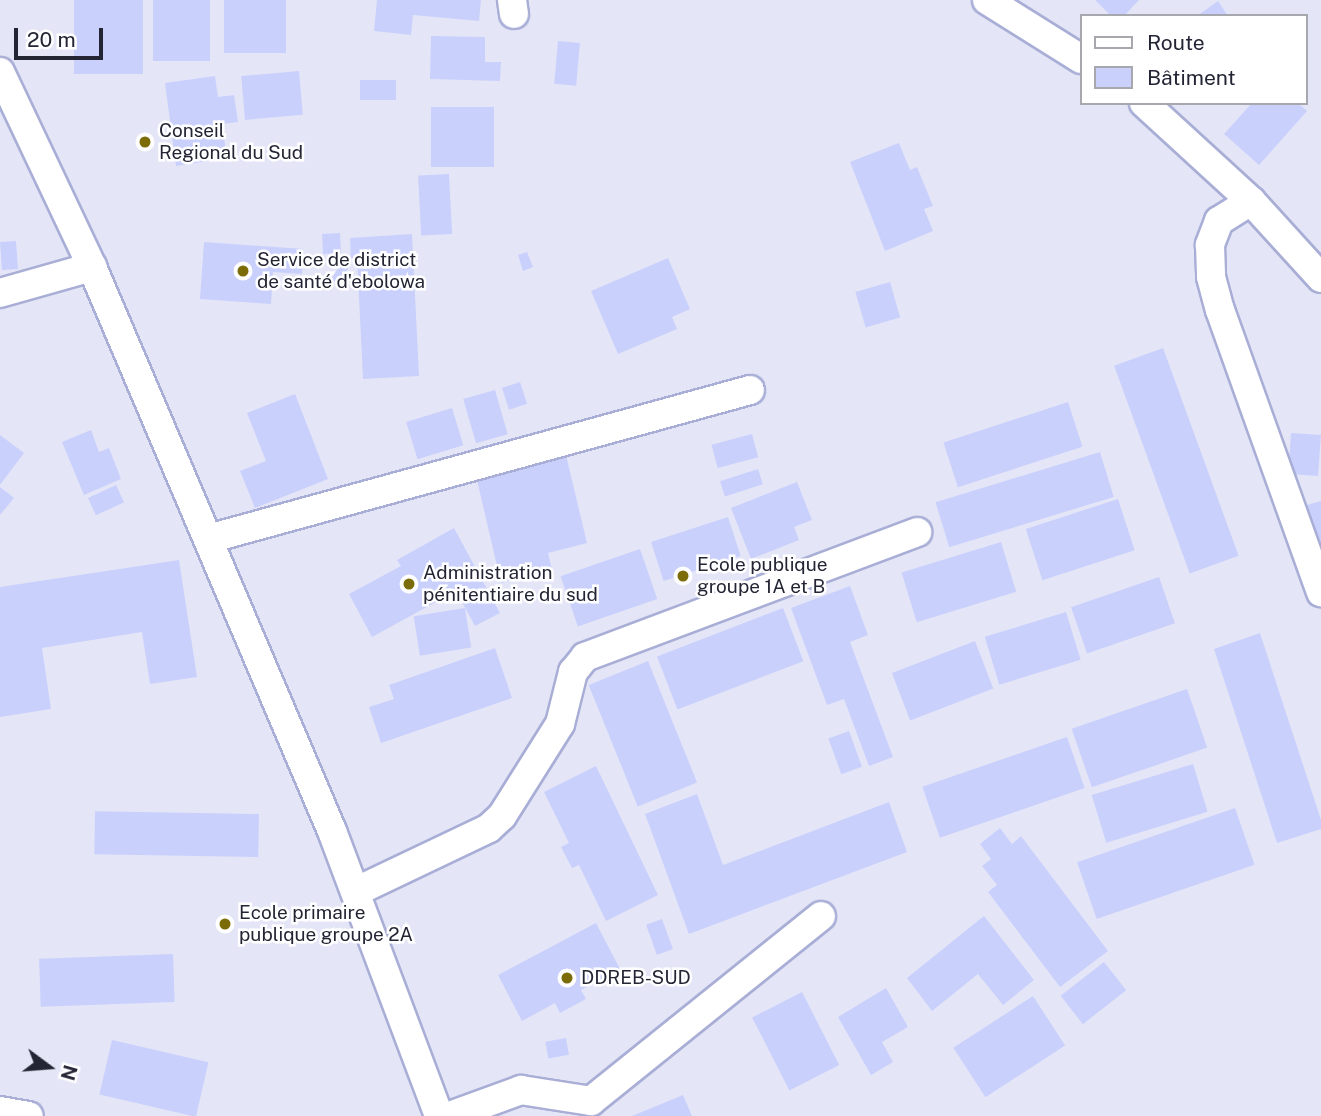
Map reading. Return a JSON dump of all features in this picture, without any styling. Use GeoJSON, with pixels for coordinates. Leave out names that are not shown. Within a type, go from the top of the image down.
{"type":"FeatureCollection","features":[{"type":"Feature","properties":{"kind":"street"},"geometry":{"type":"LineString","coordinates":[[987,0],[1080,58]]}},
{"type":"Feature","properties":{"kind":"street"},"geometry":{"type":"LineString","coordinates":[[0,72],[92,267],[208,539],[355,892],[439,1116]]}},
{"type":"Feature","properties":{"kind":"street"},"geometry":{"type":"LineString","coordinates":[[1146,105],[1251,201],[1321,278]]}},
{"type":"Feature","properties":{"kind":"street"},"geometry":{"type":"LineString","coordinates":[[1251,201],[1219,220],[1210,245],[1211,277],[1220,310],[1321,592]]}},
{"type":"Feature","properties":{"kind":"street"},"geometry":{"type":"LineString","coordinates":[[0,293],[92,267]]}},
{"type":"Feature","properties":{"kind":"street"},"geometry":{"type":"LineString","coordinates":[[208,539],[750,390]]}},
{"type":"Feature","properties":{"kind":"street"},"geometry":{"type":"LineString","coordinates":[[355,892],[489,828],[502,816],[560,724],[573,672],[585,657],[917,532]]}},
{"type":"Feature","properties":{"kind":"street"},"geometry":{"type":"LineString","coordinates":[[450,1116],[522,1090],[592,1101],[821,916]]}},
{"type":"Feature","properties":{"kind":"street"},"geometry":{"type":"LineString","coordinates":[[0,1111],[29,1116]]}},
{"type":"Feature","properties":{"kind":"building"},"geometry":{"type":"Polygon","coordinates":[[[74,0],[143,0],[143,74],[74,74],[74,0]]]}},
{"type":"Feature","properties":{"kind":"building"},"geometry":{"type":"Polygon","coordinates":[[[153,0],[210,0],[210,61],[153,61],[153,0]]]}},
{"type":"Feature","properties":{"kind":"building"},"geometry":{"type":"Polygon","coordinates":[[[224,0],[286,0],[286,53],[224,53],[224,0]]]}},
{"type":"Feature","properties":{"kind":"building"},"geometry":{"type":"Polygon","coordinates":[[[377,0],[481,0],[479,21],[413,15],[411,35],[374,31],[377,0]]]}},
{"type":"Feature","properties":{"kind":"building"},"geometry":{"type":"Polygon","coordinates":[[[1095,0],[1139,0],[1126,14],[1109,14],[1095,0]]]}},
{"type":"Feature","properties":{"kind":"building"},"geometry":{"type":"Polygon","coordinates":[[[1218,1],[1227,14],[1200,14],[1218,1]]]}},
{"type":"Feature","properties":{"kind":"building"},"geometry":{"type":"Polygon","coordinates":[[[431,36],[485,37],[485,62],[501,62],[500,81],[430,79],[431,36]]]}},
{"type":"Feature","properties":{"kind":"building"},"geometry":{"type":"Polygon","coordinates":[[[558,41],[580,43],[576,86],[554,84],[558,41]]]}},
{"type":"Feature","properties":{"kind":"building"},"geometry":{"type":"Polygon","coordinates":[[[299,71],[303,115],[245,120],[241,76],[299,71]]]}},
{"type":"Feature","properties":{"kind":"building"},"geometry":{"type":"Polygon","coordinates":[[[215,76],[218,97],[234,95],[238,122],[222,124],[227,158],[176,166],[165,83],[215,76]]]}},
{"type":"Feature","properties":{"kind":"building"},"geometry":{"type":"Polygon","coordinates":[[[360,80],[396,80],[396,100],[360,100],[360,80]]]}},
{"type":"Feature","properties":{"kind":"building"},"geometry":{"type":"Polygon","coordinates":[[[1250,105],[1300,105],[1307,111],[1259,165],[1224,134],[1250,105]]]}},
{"type":"Feature","properties":{"kind":"building"},"geometry":{"type":"Polygon","coordinates":[[[431,107],[494,107],[494,167],[431,167],[431,107]]]}},
{"type":"Feature","properties":{"kind":"building"},"geometry":{"type":"Polygon","coordinates":[[[899,143],[910,170],[917,167],[933,206],[924,209],[933,231],[885,251],[850,162],[899,143]]]}},
{"type":"Feature","properties":{"kind":"building"},"geometry":{"type":"Polygon","coordinates":[[[449,174],[452,234],[421,236],[418,176],[449,174]]]}},
{"type":"Feature","properties":{"kind":"building"},"geometry":{"type":"Polygon","coordinates":[[[340,233],[341,253],[323,254],[322,234],[340,233]]]}},
{"type":"Feature","properties":{"kind":"building"},"geometry":{"type":"Polygon","coordinates":[[[412,234],[419,376],[363,379],[357,257],[351,258],[350,238],[412,234]]]}},
{"type":"Feature","properties":{"kind":"building"},"geometry":{"type":"Polygon","coordinates":[[[16,241],[18,269],[2,270],[0,242],[16,241]]]}},
{"type":"Feature","properties":{"kind":"building"},"geometry":{"type":"Polygon","coordinates":[[[204,242],[304,249],[302,274],[273,272],[271,304],[200,299],[204,242]]]}},
{"type":"Feature","properties":{"kind":"building"},"geometry":{"type":"Polygon","coordinates":[[[527,252],[533,267],[523,271],[518,255],[527,252]]]}},
{"type":"Feature","properties":{"kind":"building"},"geometry":{"type":"Polygon","coordinates":[[[668,258],[690,309],[672,317],[677,329],[618,354],[591,291],[668,258]]]}},
{"type":"Feature","properties":{"kind":"building"},"geometry":{"type":"Polygon","coordinates":[[[341,263],[349,267],[340,285],[331,280],[341,263]]]}},
{"type":"Feature","properties":{"kind":"building"},"geometry":{"type":"Polygon","coordinates":[[[890,282],[900,318],[866,327],[855,292],[890,282]]]}},
{"type":"Feature","properties":{"kind":"building"},"geometry":{"type":"Polygon","coordinates":[[[1163,348],[1239,556],[1190,573],[1114,366],[1163,348]]]}},
{"type":"Feature","properties":{"kind":"building"},"geometry":{"type":"Polygon","coordinates":[[[520,382],[527,404],[509,410],[502,388],[520,382]]]}},
{"type":"Feature","properties":{"kind":"building"},"geometry":{"type":"Polygon","coordinates":[[[495,390],[508,434],[476,443],[463,399],[495,390]]]}},
{"type":"Feature","properties":{"kind":"building"},"geometry":{"type":"Polygon","coordinates":[[[295,394],[328,479],[255,508],[240,471],[266,461],[247,413],[295,394]]]}},
{"type":"Feature","properties":{"kind":"building"},"geometry":{"type":"Polygon","coordinates":[[[1068,402],[1083,447],[958,487],[943,442],[1068,402]]]}},
{"type":"Feature","properties":{"kind":"building"},"geometry":{"type":"Polygon","coordinates":[[[452,408],[463,445],[417,459],[406,422],[452,408]]]}},
{"type":"Feature","properties":{"kind":"building"},"geometry":{"type":"Polygon","coordinates":[[[91,430],[99,452],[109,448],[121,479],[84,495],[62,442],[91,430]]]}},
{"type":"Feature","properties":{"kind":"building"},"geometry":{"type":"Polygon","coordinates":[[[1291,433],[1321,435],[1318,476],[1288,474],[1291,433]]]}},
{"type":"Feature","properties":{"kind":"building"},"geometry":{"type":"Polygon","coordinates":[[[752,434],[758,457],[718,468],[711,445],[752,434]]]}},
{"type":"Feature","properties":{"kind":"building"},"geometry":{"type":"Polygon","coordinates":[[[0,435],[24,453],[0,485],[0,435]]]}},
{"type":"Feature","properties":{"kind":"building"},"geometry":{"type":"Polygon","coordinates":[[[1100,452],[1114,497],[949,547],[936,502],[1100,452]]]}},
{"type":"Feature","properties":{"kind":"building"},"geometry":{"type":"Polygon","coordinates":[[[566,455],[587,543],[548,553],[552,570],[501,583],[476,476],[566,455]]]}},
{"type":"Feature","properties":{"kind":"building"},"geometry":{"type":"Polygon","coordinates":[[[758,469],[763,484],[725,497],[720,481],[758,469]]]}},
{"type":"Feature","properties":{"kind":"building"},"geometry":{"type":"Polygon","coordinates":[[[797,482],[812,520],[794,527],[799,540],[751,559],[731,508],[797,482]]]}},
{"type":"Feature","properties":{"kind":"building"},"geometry":{"type":"Polygon","coordinates":[[[116,485],[124,502],[96,515],[88,498],[116,485]]]}},
{"type":"Feature","properties":{"kind":"building"},"geometry":{"type":"Polygon","coordinates":[[[0,487],[14,498],[0,515],[0,487]]]}},
{"type":"Feature","properties":{"kind":"building"},"geometry":{"type":"Polygon","coordinates":[[[1118,499],[1135,550],[1042,580],[1026,529],[1118,499]]]}},
{"type":"Feature","properties":{"kind":"building"},"geometry":{"type":"Polygon","coordinates":[[[1321,501],[1321,545],[1320,545],[1307,505],[1321,501]]]}},
{"type":"Feature","properties":{"kind":"building"},"geometry":{"type":"Polygon","coordinates":[[[728,517],[741,556],[664,581],[651,542],[728,517]]]}},
{"type":"Feature","properties":{"kind":"building"},"geometry":{"type":"Polygon","coordinates":[[[454,528],[500,613],[475,626],[456,591],[372,637],[349,594],[401,566],[397,560],[454,528]]]}},
{"type":"Feature","properties":{"kind":"building"},"geometry":{"type":"Polygon","coordinates":[[[1001,542],[1016,592],[917,622],[902,572],[1001,542]]]}},
{"type":"Feature","properties":{"kind":"building"},"geometry":{"type":"Polygon","coordinates":[[[640,549],[657,599],[578,626],[561,576],[640,549]]]}},
{"type":"Feature","properties":{"kind":"building"},"geometry":{"type":"Polygon","coordinates":[[[179,560],[197,677],[150,684],[142,632],[42,648],[51,709],[0,717],[0,587],[179,560]]]}},
{"type":"Feature","properties":{"kind":"building"},"geometry":{"type":"Polygon","coordinates":[[[1159,577],[1175,623],[1087,654],[1071,607],[1159,577]]]}},
{"type":"Feature","properties":{"kind":"building"},"geometry":{"type":"Polygon","coordinates":[[[850,586],[868,635],[850,642],[893,757],[869,766],[844,699],[827,705],[791,608],[850,586]]]}},
{"type":"Feature","properties":{"kind":"building"},"geometry":{"type":"Polygon","coordinates":[[[465,608],[471,648],[420,656],[414,616],[465,608]]]}},
{"type":"Feature","properties":{"kind":"building"},"geometry":{"type":"Polygon","coordinates":[[[783,608],[803,661],[677,710],[657,656],[783,608]]]}},
{"type":"Feature","properties":{"kind":"building"},"geometry":{"type":"Polygon","coordinates":[[[1066,612],[1081,660],[999,685],[985,637],[1066,612]]]}},
{"type":"Feature","properties":{"kind":"building"},"geometry":{"type":"Polygon","coordinates":[[[1260,633],[1321,820],[1321,829],[1277,843],[1214,649],[1260,633]]]}},
{"type":"Feature","properties":{"kind":"building"},"geometry":{"type":"Polygon","coordinates":[[[975,641],[993,689],[910,721],[892,673],[975,641]]]}},
{"type":"Feature","properties":{"kind":"building"},"geometry":{"type":"Polygon","coordinates":[[[495,648],[512,698],[381,743],[369,707],[394,699],[389,685],[495,648]]]}},
{"type":"Feature","properties":{"kind":"building"},"geometry":{"type":"Polygon","coordinates":[[[648,661],[697,782],[638,806],[589,685],[648,661]]]}},
{"type":"Feature","properties":{"kind":"building"},"geometry":{"type":"Polygon","coordinates":[[[1187,689],[1207,748],[1092,787],[1072,729],[1187,689]]]}},
{"type":"Feature","properties":{"kind":"building"},"geometry":{"type":"Polygon","coordinates":[[[849,731],[862,767],[841,774],[828,739],[849,731]]]}},
{"type":"Feature","properties":{"kind":"building"},"geometry":{"type":"Polygon","coordinates":[[[1067,737],[1085,788],[940,838],[922,787],[1067,737]]]}},
{"type":"Feature","properties":{"kind":"building"},"geometry":{"type":"Polygon","coordinates":[[[1193,764],[1208,812],[1106,843],[1092,795],[1193,764]]]}},
{"type":"Feature","properties":{"kind":"building"},"geometry":{"type":"Polygon","coordinates":[[[596,766],[658,895],[606,921],[579,865],[572,868],[561,847],[569,843],[544,792],[596,766]]]}},
{"type":"Feature","properties":{"kind":"building"},"geometry":{"type":"Polygon","coordinates":[[[697,794],[723,865],[889,802],[907,852],[689,934],[645,814],[697,794]]]}},
{"type":"Feature","properties":{"kind":"building"},"geometry":{"type":"Polygon","coordinates":[[[1235,808],[1255,865],[1097,919],[1077,862],[1235,808]]]}},
{"type":"Feature","properties":{"kind":"building"},"geometry":{"type":"Polygon","coordinates":[[[95,811],[259,814],[258,857],[94,854],[95,811]]]}},
{"type":"Feature","properties":{"kind":"building"},"geometry":{"type":"Polygon","coordinates":[[[1000,828],[1012,844],[1021,836],[1108,951],[1060,987],[988,892],[997,885],[982,866],[991,859],[980,844],[1000,828]]]}},
{"type":"Feature","properties":{"kind":"building"},"geometry":{"type":"Polygon","coordinates":[[[984,916],[1034,980],[1003,1005],[978,974],[932,1011],[907,978],[984,916]]]}},
{"type":"Feature","properties":{"kind":"building"},"geometry":{"type":"Polygon","coordinates":[[[662,919],[673,949],[657,955],[646,925],[662,919]]]}},
{"type":"Feature","properties":{"kind":"building"},"geometry":{"type":"Polygon","coordinates":[[[596,923],[620,969],[581,990],[586,999],[560,1013],[555,1003],[522,1021],[498,975],[596,923]]]}},
{"type":"Feature","properties":{"kind":"building"},"geometry":{"type":"Polygon","coordinates":[[[173,954],[175,1002],[41,1007],[39,959],[173,954]]]}},
{"type":"Feature","properties":{"kind":"building"},"geometry":{"type":"Polygon","coordinates":[[[1104,962],[1126,990],[1083,1024],[1061,996],[1104,962]]]}},
{"type":"Feature","properties":{"kind":"building"},"geometry":{"type":"Polygon","coordinates":[[[886,988],[908,1027],[882,1042],[893,1062],[871,1075],[838,1017],[886,988]]]}},
{"type":"Feature","properties":{"kind":"building"},"geometry":{"type":"Polygon","coordinates":[[[802,992],[839,1065],[789,1090],[752,1017],[802,992]]]}},
{"type":"Feature","properties":{"kind":"building"},"geometry":{"type":"Polygon","coordinates":[[[1033,996],[1065,1045],[985,1097],[953,1048],[1033,996]]]}},
{"type":"Feature","properties":{"kind":"building"},"geometry":{"type":"Polygon","coordinates":[[[566,1038],[569,1055],[548,1058],[545,1042],[566,1038]]]}},
{"type":"Feature","properties":{"kind":"building"},"geometry":{"type":"Polygon","coordinates":[[[112,1040],[208,1062],[196,1116],[99,1095],[112,1040]]]}},
{"type":"Feature","properties":{"kind":"building"},"geometry":{"type":"Polygon","coordinates":[[[683,1095],[692,1116],[632,1116],[683,1095]]]}},
{"type":"Feature","properties":{"kind":"place","name":"Conseil Regional du Sud"},"geometry":{"type":"Point","coordinates":[145,142]}},
{"type":"Feature","properties":{"kind":"place","name":"Service de district de santé d'ebolowa"},"geometry":{"type":"Point","coordinates":[243,271]}},
{"type":"Feature","properties":{"kind":"place","name":"Ecole publique groupe 1A et B"},"geometry":{"type":"Point","coordinates":[683,576]}},
{"type":"Feature","properties":{"kind":"place","name":"Administration pénitentiaire du sud"},"geometry":{"type":"Point","coordinates":[409,584]}},
{"type":"Feature","properties":{"kind":"place","name":"Ecole primaire publique groupe 2A"},"geometry":{"type":"Point","coordinates":[225,924]}},
{"type":"Feature","properties":{"kind":"place","name":"DDREB-SUD"},"geometry":{"type":"Point","coordinates":[567,978]}}]}
